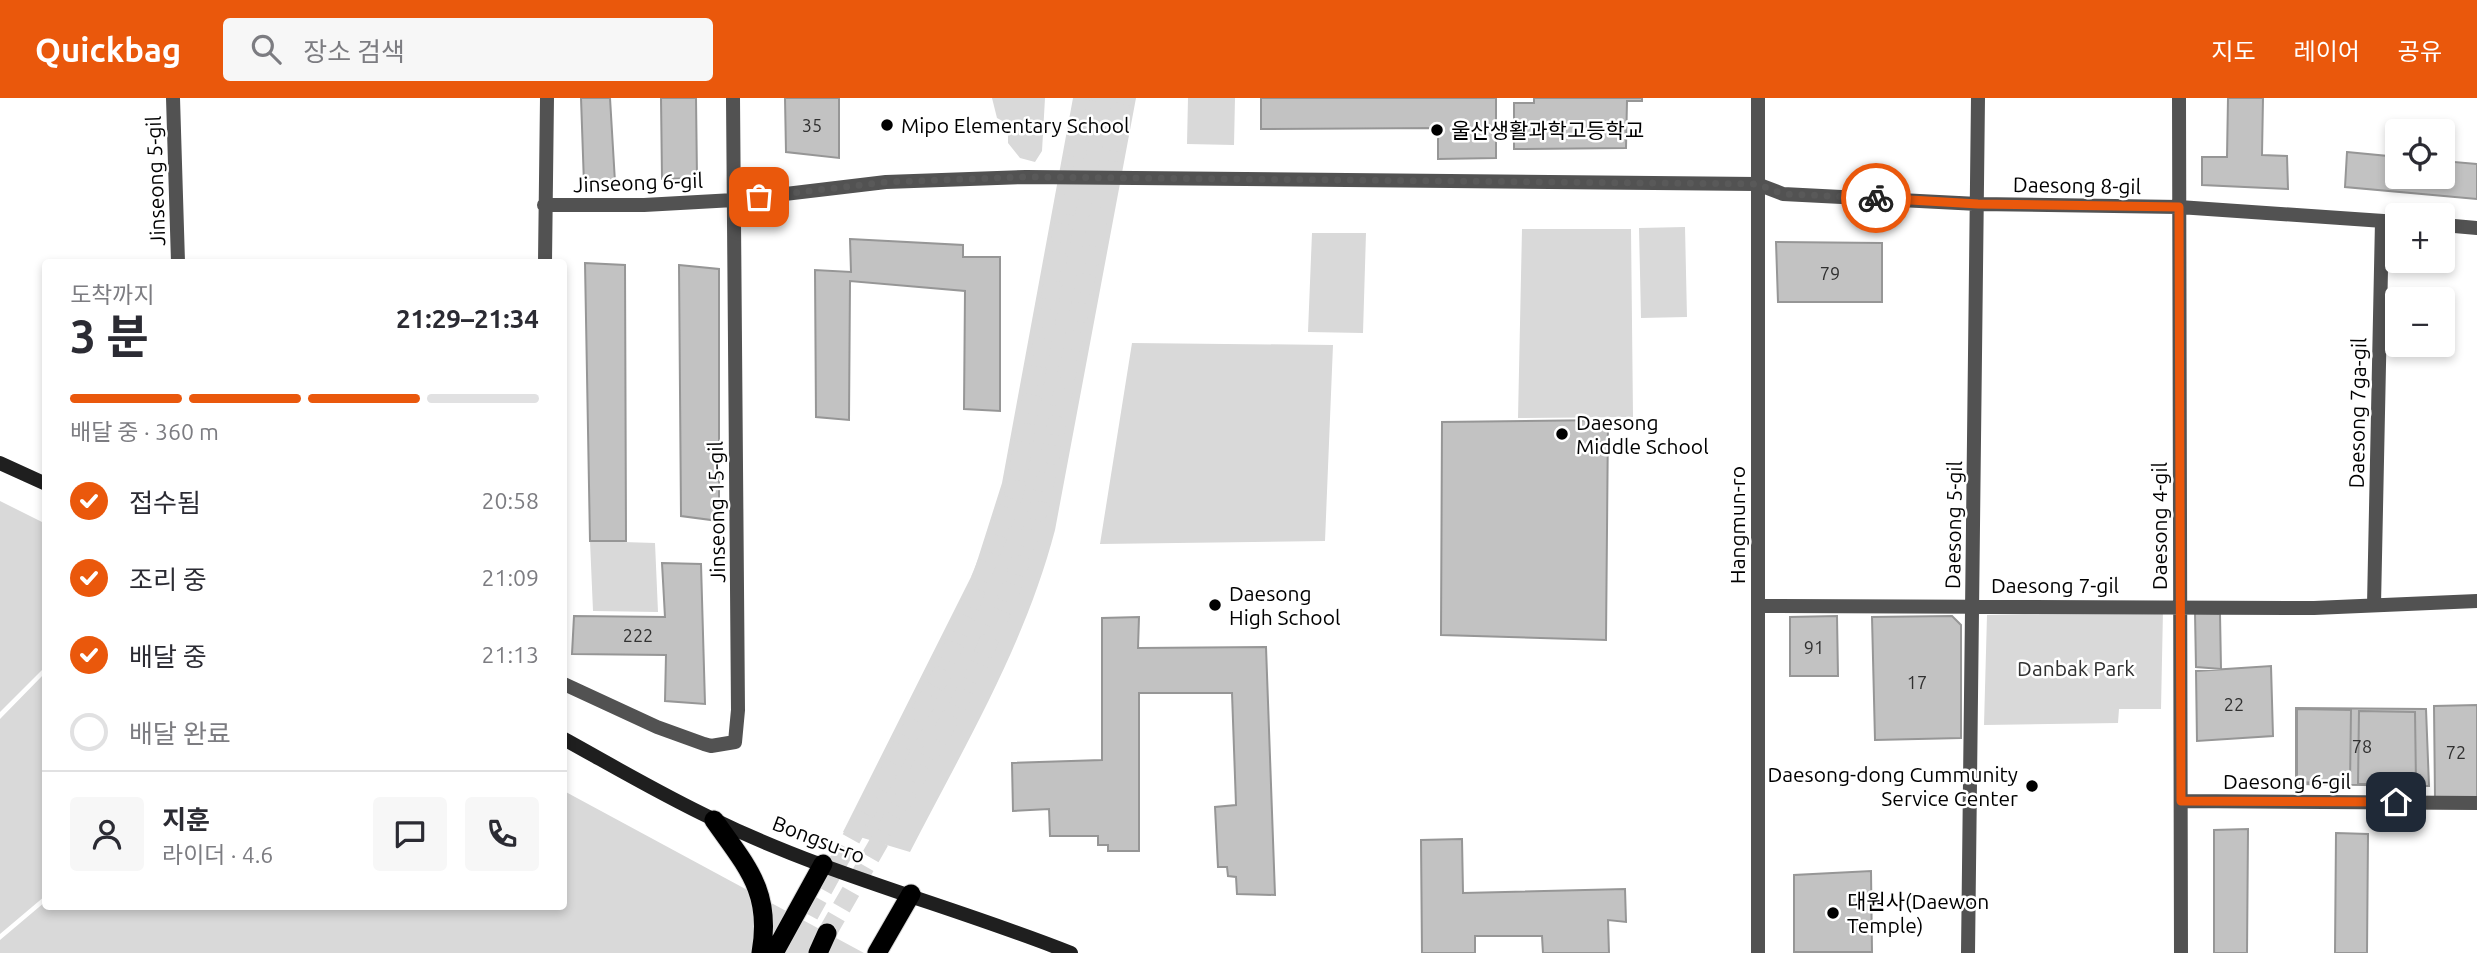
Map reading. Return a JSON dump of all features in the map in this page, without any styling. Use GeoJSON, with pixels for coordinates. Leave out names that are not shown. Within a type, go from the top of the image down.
{"type":"FeatureCollection","features":[{"type":"Feature","properties":{"kind":"highway"},"geometry":{"type":"LineString","coordinates":[[714,820],[758,885],[766,924],[761,953]]}},
{"type":"Feature","properties":{"kind":"highway"},"geometry":{"type":"LineString","coordinates":[[774,953],[822,864]]}},
{"type":"Feature","properties":{"kind":"highway"},"geometry":{"type":"LineString","coordinates":[[877,953],[911,894]]}},
{"type":"Feature","properties":{"kind":"highway"},"geometry":{"type":"LineString","coordinates":[[789,953],[809,915]]}},
{"type":"Feature","properties":{"kind":"highway"},"geometry":{"type":"LineString","coordinates":[[818,953],[827,933]]}},
{"type":"Feature","properties":{"kind":"main road"},"geometry":{"type":"LineString","coordinates":[[0,463],[42,482]]}},
{"type":"Feature","properties":{"kind":"main road","name":"Bongsu-ro"},"geometry":{"type":"LineString","coordinates":[[567,741],[714,820],[822,864],[1071,953]]}},
{"type":"Feature","properties":{"kind":"street","name":"Jinseong 5-gil"},"geometry":{"type":"LineString","coordinates":[[173,98],[178,259]]}},
{"type":"Feature","properties":{"kind":"street","name":"Jinseong 6-gil"},"geometry":{"type":"LineString","coordinates":[[545,259],[547,98]]}},
{"type":"Feature","properties":{"kind":"street","name":"Jinseong 15-gil"},"geometry":{"type":"LineString","coordinates":[[567,685],[657,727],[704,744],[711,746],[735,742],[738,696],[733,98]]}},
{"type":"Feature","properties":{"kind":"street","name":"Hangmun-ro"},"geometry":{"type":"LineString","coordinates":[[1758,98],[1758,953]]}},
{"type":"Feature","properties":{"kind":"street","name":"Daesong 5-gil"},"geometry":{"type":"LineString","coordinates":[[1968,953],[1978,98]]}},
{"type":"Feature","properties":{"kind":"street","name":"Daesong 4-gil"},"geometry":{"type":"LineString","coordinates":[[2179,98],[2181,953]]}},
{"type":"Feature","properties":{"kind":"street","name":"Jinseong 6-gil"},"geometry":{"type":"LineString","coordinates":[[544,205],[644,205],[734,200],[886,182],[998,177],[1757,184]]}},
{"type":"Feature","properties":{"kind":"street","name":"Daesong 8-gil"},"geometry":{"type":"LineString","coordinates":[[1757,184],[1783,194],[1978,204],[2179,207],[2385,221]]}},
{"type":"Feature","properties":{"kind":"street","name":"Daesong 7ga-gil"},"geometry":{"type":"LineString","coordinates":[[2375,605],[2382,221]]}},
{"type":"Feature","properties":{"kind":"street"},"geometry":{"type":"LineString","coordinates":[[2455,226],[2477,228]]}},
{"type":"Feature","properties":{"kind":"street","name":"Daesong 7-gil"},"geometry":{"type":"LineString","coordinates":[[1758,606],[2314,608],[2477,601]]}},
{"type":"Feature","properties":{"kind":"street","name":"Daesong 6-gil"},"geometry":{"type":"LineString","coordinates":[[2181,801],[2477,803]]}},
{"type":"Feature","properties":{"kind":"green space"},"geometry":{"type":"Polygon","coordinates":[[[992,98],[1045,98],[1042,151],[1035,162],[1020,158],[1008,143],[1008,124],[997,118],[992,98]]]}},
{"type":"Feature","properties":{"kind":"green space"},"geometry":{"type":"Polygon","coordinates":[[[1073,98],[1136,98],[1055,530],[1027,614],[992,695],[910,852],[843,832],[974,571],[1002,483],[1073,98]]]}},
{"type":"Feature","properties":{"kind":"green space"},"geometry":{"type":"Polygon","coordinates":[[[1188,98],[1235,98],[1234,145],[1187,144],[1188,98]]]}},
{"type":"Feature","properties":{"kind":"green space"},"geometry":{"type":"Polygon","coordinates":[[[1685,227],[1687,317],[1641,318],[1639,228],[1685,227]]]}},
{"type":"Feature","properties":{"kind":"green space"},"geometry":{"type":"Polygon","coordinates":[[[1522,229],[1631,229],[1633,417],[1518,418],[1522,229]]]}},
{"type":"Feature","properties":{"kind":"green space"},"geometry":{"type":"Polygon","coordinates":[[[1312,233],[1366,233],[1363,333],[1308,332],[1312,233]]]}},
{"type":"Feature","properties":{"kind":"green space"},"geometry":{"type":"Polygon","coordinates":[[[1132,343],[1333,345],[1325,541],[1100,544],[1132,343]]]}},
{"type":"Feature","properties":{"kind":"green space"},"geometry":{"type":"Polygon","coordinates":[[[0,501],[42,522],[42,670],[0,712],[0,501]]]}},
{"type":"Feature","properties":{"kind":"green space"},"geometry":{"type":"Polygon","coordinates":[[[590,541],[655,543],[658,612],[593,611],[590,541]]]}},
{"type":"Feature","properties":{"kind":"green space","name":"Danbak Park"},"geometry":{"type":"Polygon","coordinates":[[[2163,610],[2161,709],[2119,709],[2118,723],[1984,725],[1987,615],[2163,610]]]}},
{"type":"Feature","properties":{"kind":"green space"},"geometry":{"type":"Polygon","coordinates":[[[42,676],[42,899],[0,934],[0,719],[42,676]]]}},
{"type":"Feature","properties":{"kind":"green space"},"geometry":{"type":"Polygon","coordinates":[[[567,793],[864,953],[0,953],[0,940],[42,905],[42,910],[567,910],[567,793]]]}},
{"type":"Feature","properties":{"kind":"building"},"geometry":{"type":"Polygon","coordinates":[[[581,98],[610,98],[615,182],[584,184],[581,98]]]}},
{"type":"Feature","properties":{"kind":"building"},"geometry":{"type":"Polygon","coordinates":[[[661,98],[696,98],[697,178],[662,179],[661,98]]]}},
{"type":"Feature","properties":{"kind":"building"},"geometry":{"type":"Polygon","coordinates":[[[785,98],[839,98],[839,158],[786,152],[785,98]]]}},
{"type":"Feature","properties":{"kind":"building"},"geometry":{"type":"Polygon","coordinates":[[[1261,98],[1496,98],[1496,158],[1438,159],[1438,128],[1261,129],[1261,98]]]}},
{"type":"Feature","properties":{"kind":"building"},"geometry":{"type":"Polygon","coordinates":[[[1534,98],[1642,98],[1642,101],[1627,101],[1626,148],[1514,149],[1514,103],[1534,103],[1534,98]]]}},
{"type":"Feature","properties":{"kind":"building"},"geometry":{"type":"Polygon","coordinates":[[[2228,98],[2263,98],[2262,155],[2287,156],[2288,189],[2202,185],[2202,157],[2227,157],[2228,98]]]}},
{"type":"Feature","properties":{"kind":"building"},"geometry":{"type":"Polygon","coordinates":[[[2347,152],[2385,156],[2385,189],[2455,189],[2455,162],[2477,164],[2477,199],[2345,187],[2347,152]]]}},
{"type":"Feature","properties":{"kind":"building"},"geometry":{"type":"Polygon","coordinates":[[[850,239],[963,245],[963,257],[1000,257],[1000,411],[964,409],[965,291],[850,281],[849,420],[816,417],[815,270],[851,272],[850,239]]]}},
{"type":"Feature","properties":{"kind":"building"},"geometry":{"type":"Polygon","coordinates":[[[1776,242],[1882,243],[1882,302],[1778,302],[1776,242]]]}},
{"type":"Feature","properties":{"kind":"building"},"geometry":{"type":"Polygon","coordinates":[[[585,263],[625,265],[626,541],[590,541],[585,263]]]}},
{"type":"Feature","properties":{"kind":"building"},"geometry":{"type":"Polygon","coordinates":[[[679,265],[719,269],[719,521],[681,516],[679,265]]]}},
{"type":"Feature","properties":{"kind":"building"},"geometry":{"type":"Polygon","coordinates":[[[1608,420],[1606,640],[1441,635],[1442,422],[1608,420]]]}},
{"type":"Feature","properties":{"kind":"building"},"geometry":{"type":"Polygon","coordinates":[[[662,563],[701,564],[705,704],[665,701],[666,655],[572,654],[574,616],[665,617],[662,563]]]}},
{"type":"Feature","properties":{"kind":"building"},"geometry":{"type":"Polygon","coordinates":[[[2195,613],[2220,614],[2221,669],[2196,667],[2195,613]]]}},
{"type":"Feature","properties":{"kind":"building"},"geometry":{"type":"Polygon","coordinates":[[[1837,616],[1838,676],[1790,676],[1790,617],[1837,616]]]}},
{"type":"Feature","properties":{"kind":"building"},"geometry":{"type":"Polygon","coordinates":[[[1952,616],[1961,625],[1961,738],[1875,740],[1872,617],[1952,616]]]}},
{"type":"Feature","properties":{"kind":"building"},"geometry":{"type":"Polygon","coordinates":[[[1139,617],[1138,648],[1266,647],[1275,895],[1237,894],[1236,877],[1228,876],[1227,867],[1218,867],[1215,807],[1236,805],[1232,693],[1139,693],[1139,851],[1108,851],[1108,845],[1098,845],[1098,836],[1050,836],[1049,809],[1013,811],[1012,763],[1102,760],[1102,618],[1139,617]]]}},
{"type":"Feature","properties":{"kind":"building"},"geometry":{"type":"Polygon","coordinates":[[[2271,666],[2273,736],[2197,741],[2196,671],[2271,666]]]}},
{"type":"Feature","properties":{"kind":"building"},"geometry":{"type":"Polygon","coordinates":[[[2477,705],[2477,799],[2435,798],[2434,706],[2477,705]]]}},
{"type":"Feature","properties":{"kind":"building"},"geometry":{"type":"Polygon","coordinates":[[[2296,708],[2426,709],[2429,786],[2296,784],[2296,708]]]}},
{"type":"Feature","properties":{"kind":"building"},"geometry":{"type":"Polygon","coordinates":[[[2297,709],[2351,710],[2350,784],[2297,782],[2297,709]]]}},
{"type":"Feature","properties":{"kind":"building"},"geometry":{"type":"Polygon","coordinates":[[[2359,711],[2415,712],[2416,784],[2358,784],[2359,711]]]}},
{"type":"Feature","properties":{"kind":"building"},"geometry":{"type":"Polygon","coordinates":[[[2248,829],[2247,953],[2214,953],[2214,830],[2248,829]]]}},
{"type":"Feature","properties":{"kind":"building"},"geometry":{"type":"Polygon","coordinates":[[[2336,833],[2368,834],[2367,953],[2335,953],[2336,833]]]}},
{"type":"Feature","properties":{"kind":"building"},"geometry":{"type":"Polygon","coordinates":[[[1462,839],[1463,893],[1625,889],[1626,922],[1608,920],[1609,953],[1543,953],[1542,936],[1475,936],[1475,953],[1422,953],[1421,840],[1462,839]]]}},
{"type":"Feature","properties":{"kind":"building","name":"대원사(Daewon Temple)"},"geometry":{"type":"Polygon","coordinates":[[[1871,871],[1872,952],[1794,952],[1794,875],[1871,871]]]}},
{"type":"Feature","properties":{"kind":"tunnel"},"geometry":{"type":"LineString","coordinates":[[809,915],[944,670],[1014,495],[1087,98]]}},
{"type":"Feature","properties":{"kind":"tunnel"},"geometry":{"type":"LineString","coordinates":[[827,933],[972,680],[1009,594],[1041,502],[1122,98]]}},
{"type":"Feature","properties":{"kind":"way so far"},"geometry":{"type":"LineString","coordinates":[[759,197],[886,182],[1026,177],[1757,184],[1783,194],[1876,198]]}},
{"type":"Feature","properties":{"kind":"place","name":"Mipo Elementary School"},"geometry":{"type":"Point","coordinates":[887,125]}},
{"type":"Feature","properties":{"kind":"place","name":"울산생활과학고등학교"},"geometry":{"type":"Point","coordinates":[1437,130]}},
{"type":"Feature","properties":{"kind":"place","name":"Daesong Middle School"},"geometry":{"type":"Point","coordinates":[1562,434]}},
{"type":"Feature","properties":{"kind":"place","name":"Daesong High School"},"geometry":{"type":"Point","coordinates":[1215,605]}},
{"type":"Feature","properties":{"kind":"place","name":"Daesong-dong Cummunity Service Center"},"geometry":{"type":"Point","coordinates":[2032,786]}},
{"type":"Feature","properties":{"kind":"place","name":"대원사(Daewon Temple)"},"geometry":{"type":"Point","coordinates":[1833,913]}},
{"type":"Feature","properties":{"kind":"route"},"geometry":{"type":"LineString","coordinates":[[1876,198],[1978,204],[2179,207],[2181,801],[2396,802]]}}]}
